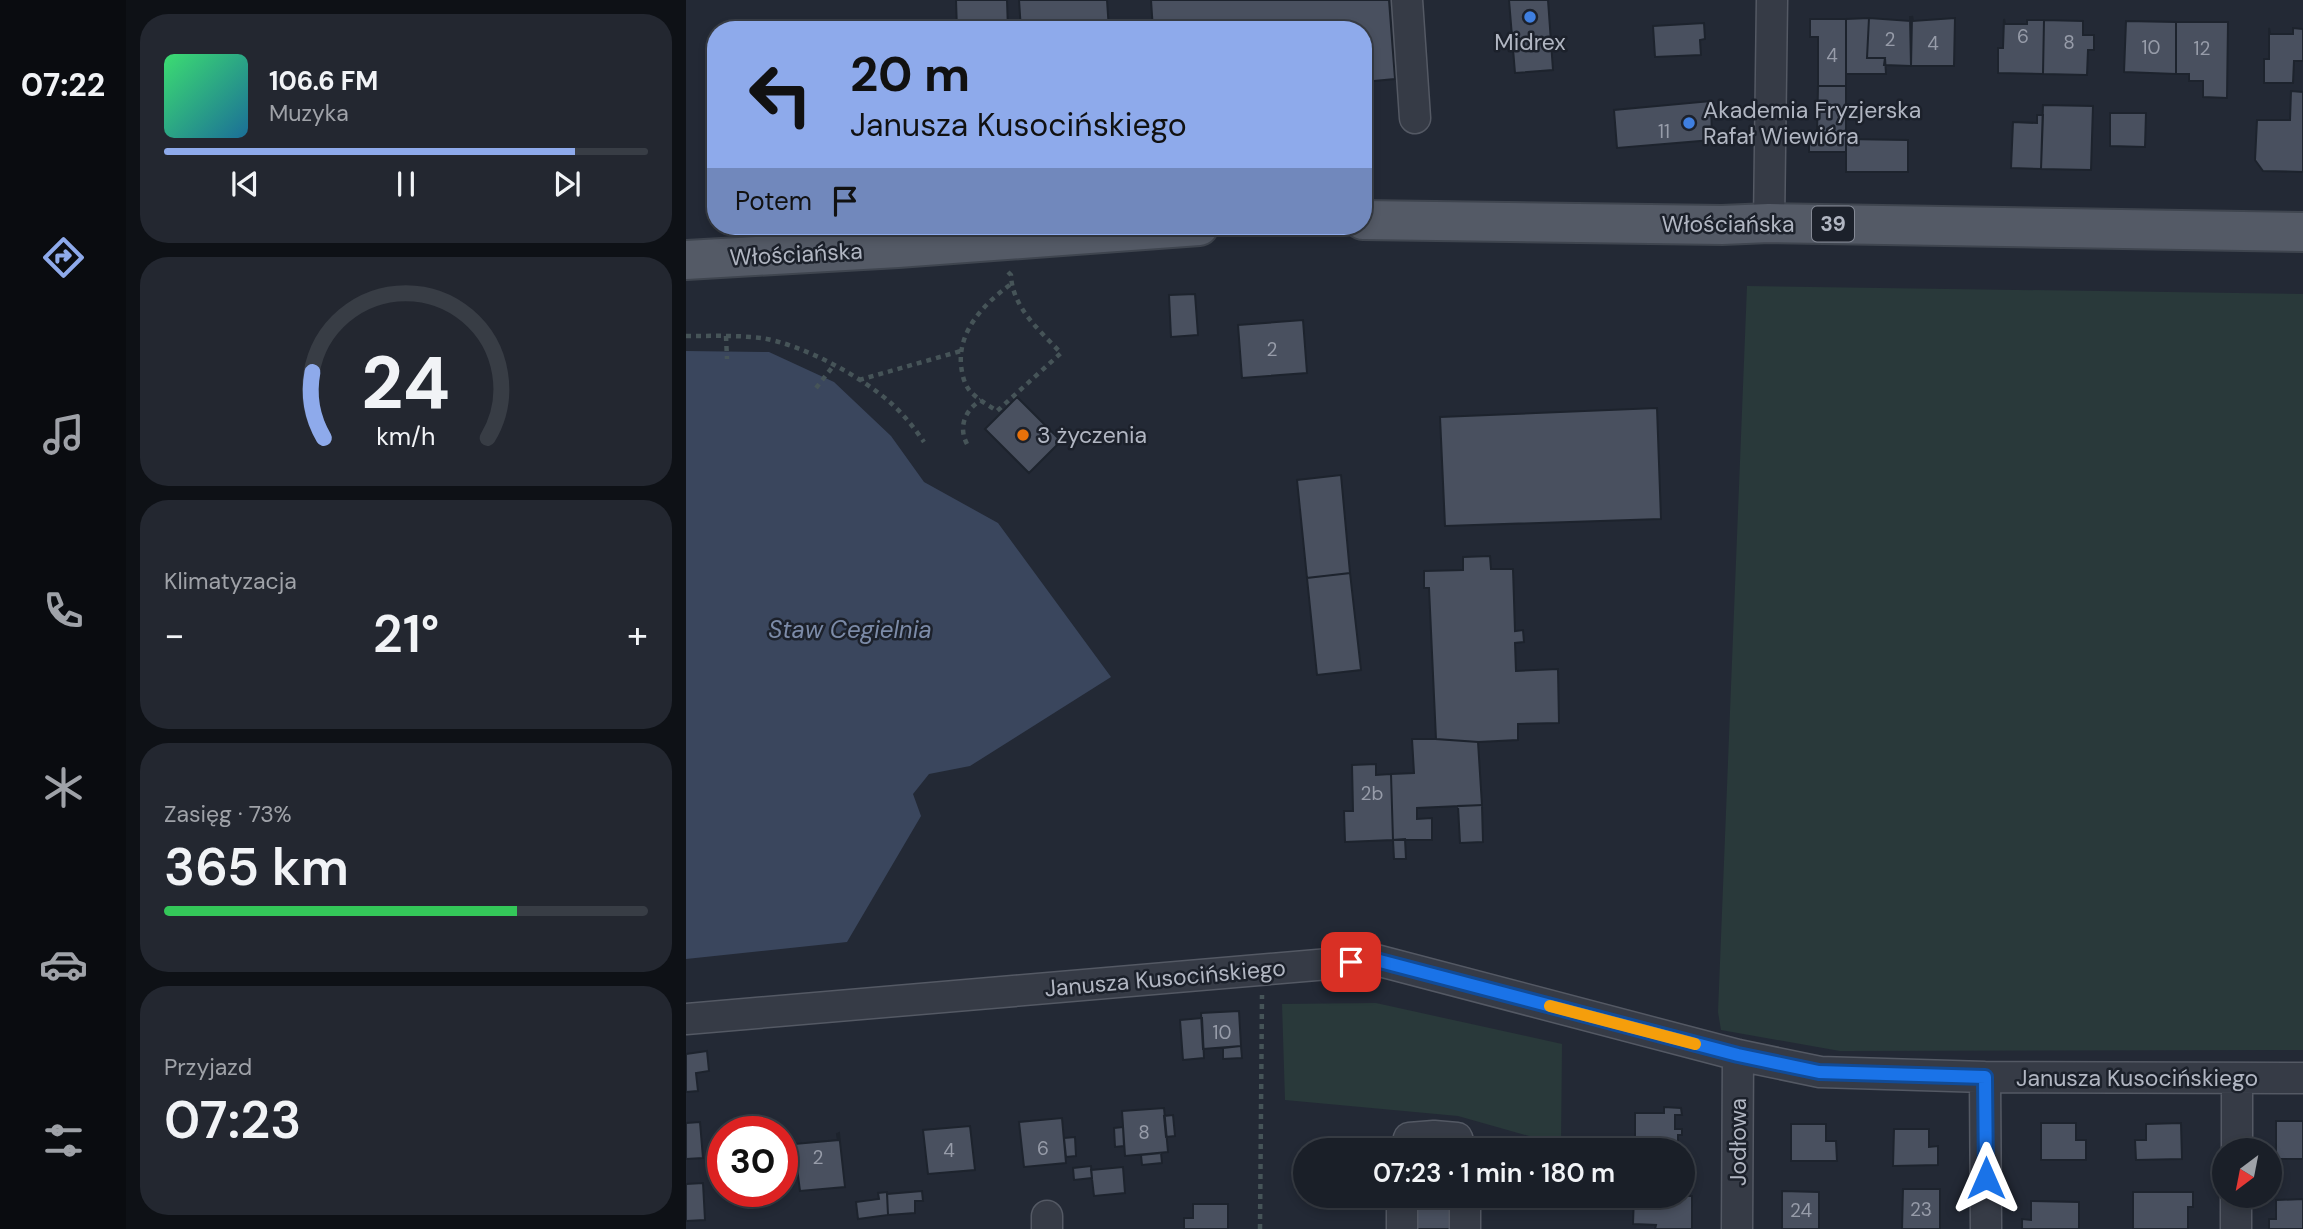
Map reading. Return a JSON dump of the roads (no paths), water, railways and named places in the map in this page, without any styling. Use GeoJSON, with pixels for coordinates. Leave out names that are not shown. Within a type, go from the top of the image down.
{"type":"FeatureCollection","features":[{"type":"Feature","properties":{"kind":"main road","name":"Włościańska"},"geometry":{"type":"LineString","coordinates":[[1372,220],[1722,225],[1769,223],[2303,232]]}},
{"type":"Feature","properties":{"kind":"main road","name":"Włościańska"},"geometry":{"type":"LineString","coordinates":[[686,260],[1076,235]]}},
{"type":"Feature","properties":{"kind":"street"},"geometry":{"type":"LineString","coordinates":[[1407,0],[1415,118]]}},
{"type":"Feature","properties":{"kind":"street"},"geometry":{"type":"LineString","coordinates":[[1769,223],[1772,0]]}},
{"type":"Feature","properties":{"kind":"street","name":"Janusza Kusocińskiego"},"geometry":{"type":"LineString","coordinates":[[686,1019],[1376,960],[1738,1055],[1819,1072],[1985,1077],[2303,1078]]}},
{"type":"Feature","properties":{"kind":"street","name":"Jodłowa"},"geometry":{"type":"LineString","coordinates":[[1737,1229],[1738,1055]]}},
{"type":"Feature","properties":{"kind":"street"},"geometry":{"type":"LineString","coordinates":[[1985,1077],[1986,1229]]}},
{"type":"Feature","properties":{"kind":"street"},"geometry":{"type":"LineString","coordinates":[[2236,1138],[2237,1078]]}},
{"type":"Feature","properties":{"kind":"street"},"geometry":{"type":"LineString","coordinates":[[1409,1138],[1457,1138]]}},
{"type":"Feature","properties":{"kind":"street"},"geometry":{"type":"LineString","coordinates":[[1402,1208],[1402,1229]]}},
{"type":"Feature","properties":{"kind":"street"},"geometry":{"type":"LineString","coordinates":[[1465,1208],[1465,1229]]}},
{"type":"Feature","properties":{"kind":"street"},"geometry":{"type":"LineString","coordinates":[[2236,1208],[2236,1229]]}},
{"type":"Feature","properties":{"kind":"water","name":"Staw Cegielnia"},"geometry":{"type":"Polygon","coordinates":[[[686,351],[769,352],[834,382],[891,436],[924,482],[998,523],[1111,677],[970,766],[929,774],[913,794],[921,816],[847,942],[686,959],[686,351]]]}},
{"type":"Feature","properties":{"kind":"place","name":"Midrex"},"geometry":{"type":"Point","coordinates":[1530,17]}},
{"type":"Feature","properties":{"kind":"place","name":"Akademia Fryzjerska Rafał Wiewióra"},"geometry":{"type":"Point","coordinates":[1689,123]}},
{"type":"Feature","properties":{"kind":"place","name":"3 życzenia"},"geometry":{"type":"Point","coordinates":[1023,435]}}]}
